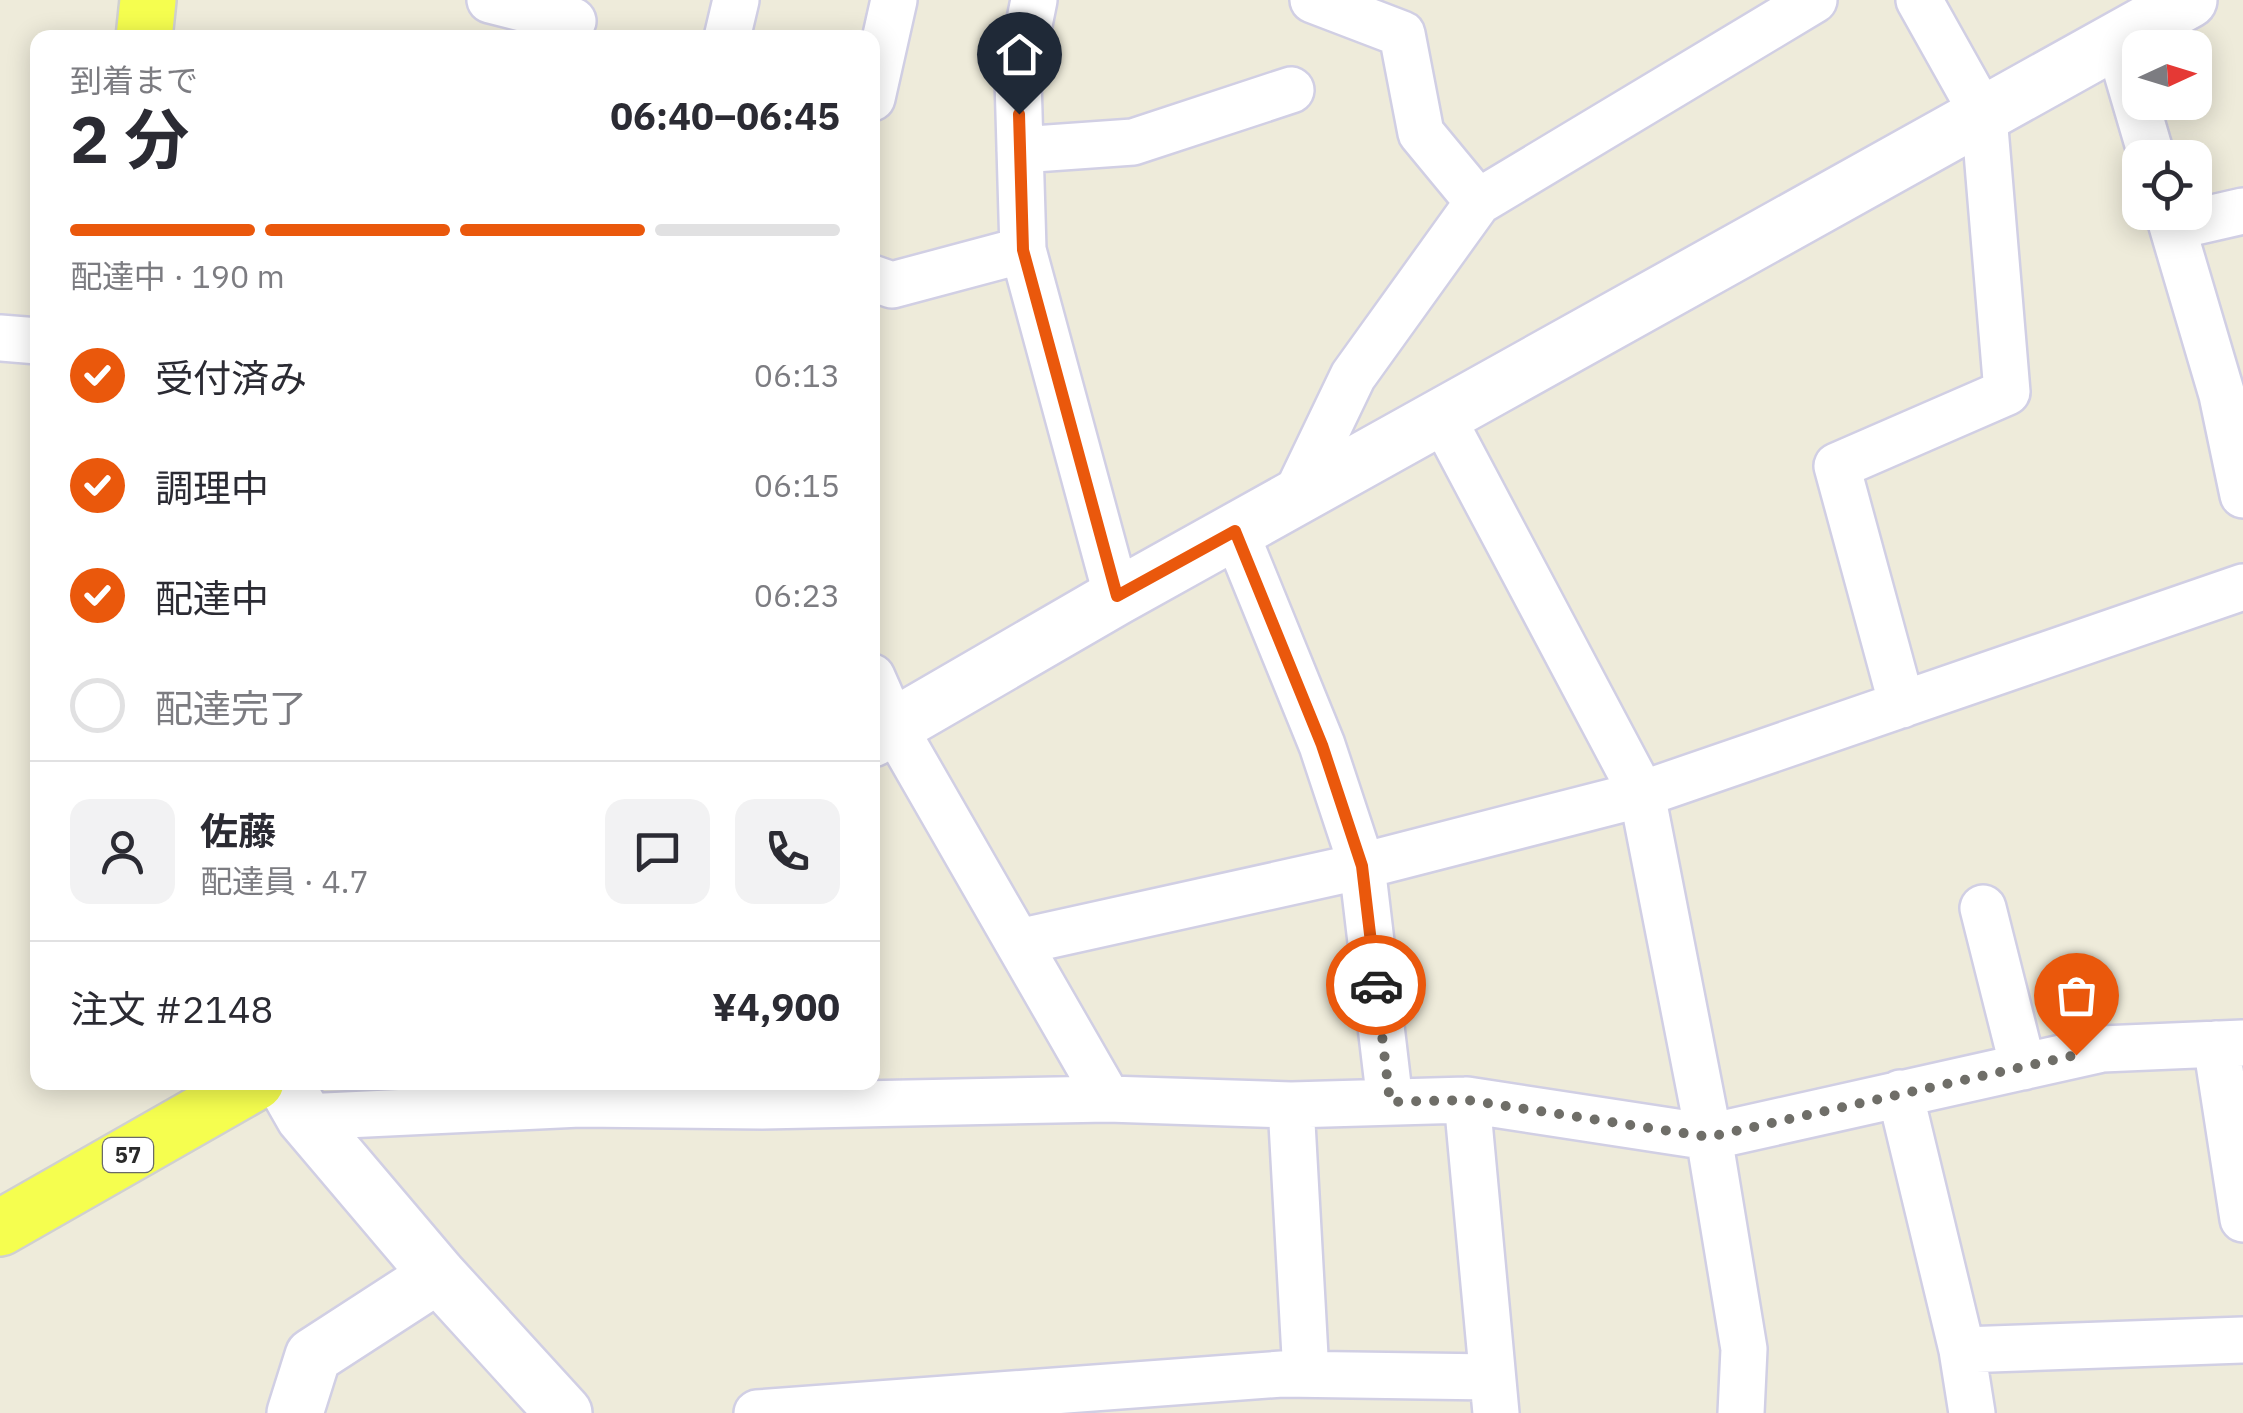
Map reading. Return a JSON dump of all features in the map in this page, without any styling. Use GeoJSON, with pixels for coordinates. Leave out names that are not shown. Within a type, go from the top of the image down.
{"type":"FeatureCollection","features":[{"type":"Feature","properties":{"kind":"main road"},"geometry":{"type":"LineString","coordinates":[[145,30],[148,0]]}},
{"type":"Feature","properties":{"kind":"main road","name":"57"},"geometry":{"type":"LineString","coordinates":[[0,1228],[242,1090]]}},
{"type":"Feature","properties":{"kind":"street"},"geometry":{"type":"LineString","coordinates":[[490,0],[574,20]]}},
{"type":"Feature","properties":{"kind":"street"},"geometry":{"type":"LineString","coordinates":[[729,30],[736,0]]}},
{"type":"Feature","properties":{"kind":"street"},"geometry":{"type":"LineString","coordinates":[[880,62],[894,0]]}},
{"type":"Feature","properties":{"kind":"street"},"geometry":{"type":"LineString","coordinates":[[1034,0],[1018,79],[1023,250],[1117,596]]}},
{"type":"Feature","properties":{"kind":"street"},"geometry":{"type":"LineString","coordinates":[[1313,0],[1400,17],[1421,133],[1478,202]]}},
{"type":"Feature","properties":{"kind":"street"},"geometry":{"type":"LineString","coordinates":[[1294,499],[1354,376],[1478,202],[1814,0]]}},
{"type":"Feature","properties":{"kind":"street"},"geometry":{"type":"LineString","coordinates":[[1902,705],[1837,466],[2007,392],[1984,116],[1919,0]]}},
{"type":"Feature","properties":{"kind":"street"},"geometry":{"type":"LineString","coordinates":[[1108,1099],[1019,942],[883,733],[1117,596],[2189,0]]}},
{"type":"Feature","properties":{"kind":"street"},"geometry":{"type":"LineString","coordinates":[[2117,38],[2147,140]]}},
{"type":"Feature","properties":{"kind":"street"},"geometry":{"type":"LineString","coordinates":[[1020,150],[1133,142],[1291,90]]}},
{"type":"Feature","properties":{"kind":"street"},"geometry":{"type":"LineString","coordinates":[[2212,215],[2243,211]]}},
{"type":"Feature","properties":{"kind":"street"},"geometry":{"type":"LineString","coordinates":[[2174,230],[2233,393],[2243,495]]}},
{"type":"Feature","properties":{"kind":"street"},"geometry":{"type":"LineString","coordinates":[[880,280],[892,284],[1023,250]]}},
{"type":"Feature","properties":{"kind":"street"},"geometry":{"type":"LineString","coordinates":[[0,338],[30,340]]}},
{"type":"Feature","properties":{"kind":"street"},"geometry":{"type":"LineString","coordinates":[[1442,417],[1642,794],[1709,1137],[1744,1349],[1741,1413]]}},
{"type":"Feature","properties":{"kind":"street"},"geometry":{"type":"LineString","coordinates":[[1235,531],[1322,745],[1362,866],[1390,1102]]}},
{"type":"Feature","properties":{"kind":"street"},"geometry":{"type":"LineString","coordinates":[[1019,942],[1362,866],[1642,794],[2243,587]]}},
{"type":"Feature","properties":{"kind":"street"},"geometry":{"type":"LineString","coordinates":[[1983,908],[2023,1066]]}},
{"type":"Feature","properties":{"kind":"street"},"geometry":{"type":"LineString","coordinates":[[294,1100],[762,1106],[1108,1099],[1292,1105],[1467,1100],[1709,1137],[2102,1049],[2230,1043],[2243,1219]]}},
{"type":"Feature","properties":{"kind":"street"},"geometry":{"type":"LineString","coordinates":[[1900,1093],[1962,1350],[1972,1413]]}},
{"type":"Feature","properties":{"kind":"street"},"geometry":{"type":"LineString","coordinates":[[294,1100],[438,1274],[564,1413]]}},
{"type":"Feature","properties":{"kind":"street"},"geometry":{"type":"LineString","coordinates":[[757,1413],[1164,1398],[1306,1374],[1494,1395],[1467,1100]]}},
{"type":"Feature","properties":{"kind":"street"},"geometry":{"type":"LineString","coordinates":[[1292,1105],[1306,1374]]}},
{"type":"Feature","properties":{"kind":"street"},"geometry":{"type":"LineString","coordinates":[[295,1413],[312,1356],[438,1274]]}},
{"type":"Feature","properties":{"kind":"street"},"geometry":{"type":"LineString","coordinates":[[1962,1350],[2243,1340]]}},
{"type":"Feature","properties":{"kind":"way so far"},"geometry":{"type":"LineString","coordinates":[[1376,985],[1390,1102],[1467,1100],[1709,1137],[2076,1055]]}},
{"type":"Feature","properties":{"kind":"route"},"geometry":{"type":"LineString","coordinates":[[1019,114],[1023,250],[1117,596],[1235,531],[1322,745],[1362,866],[1376,985]]}}]}
